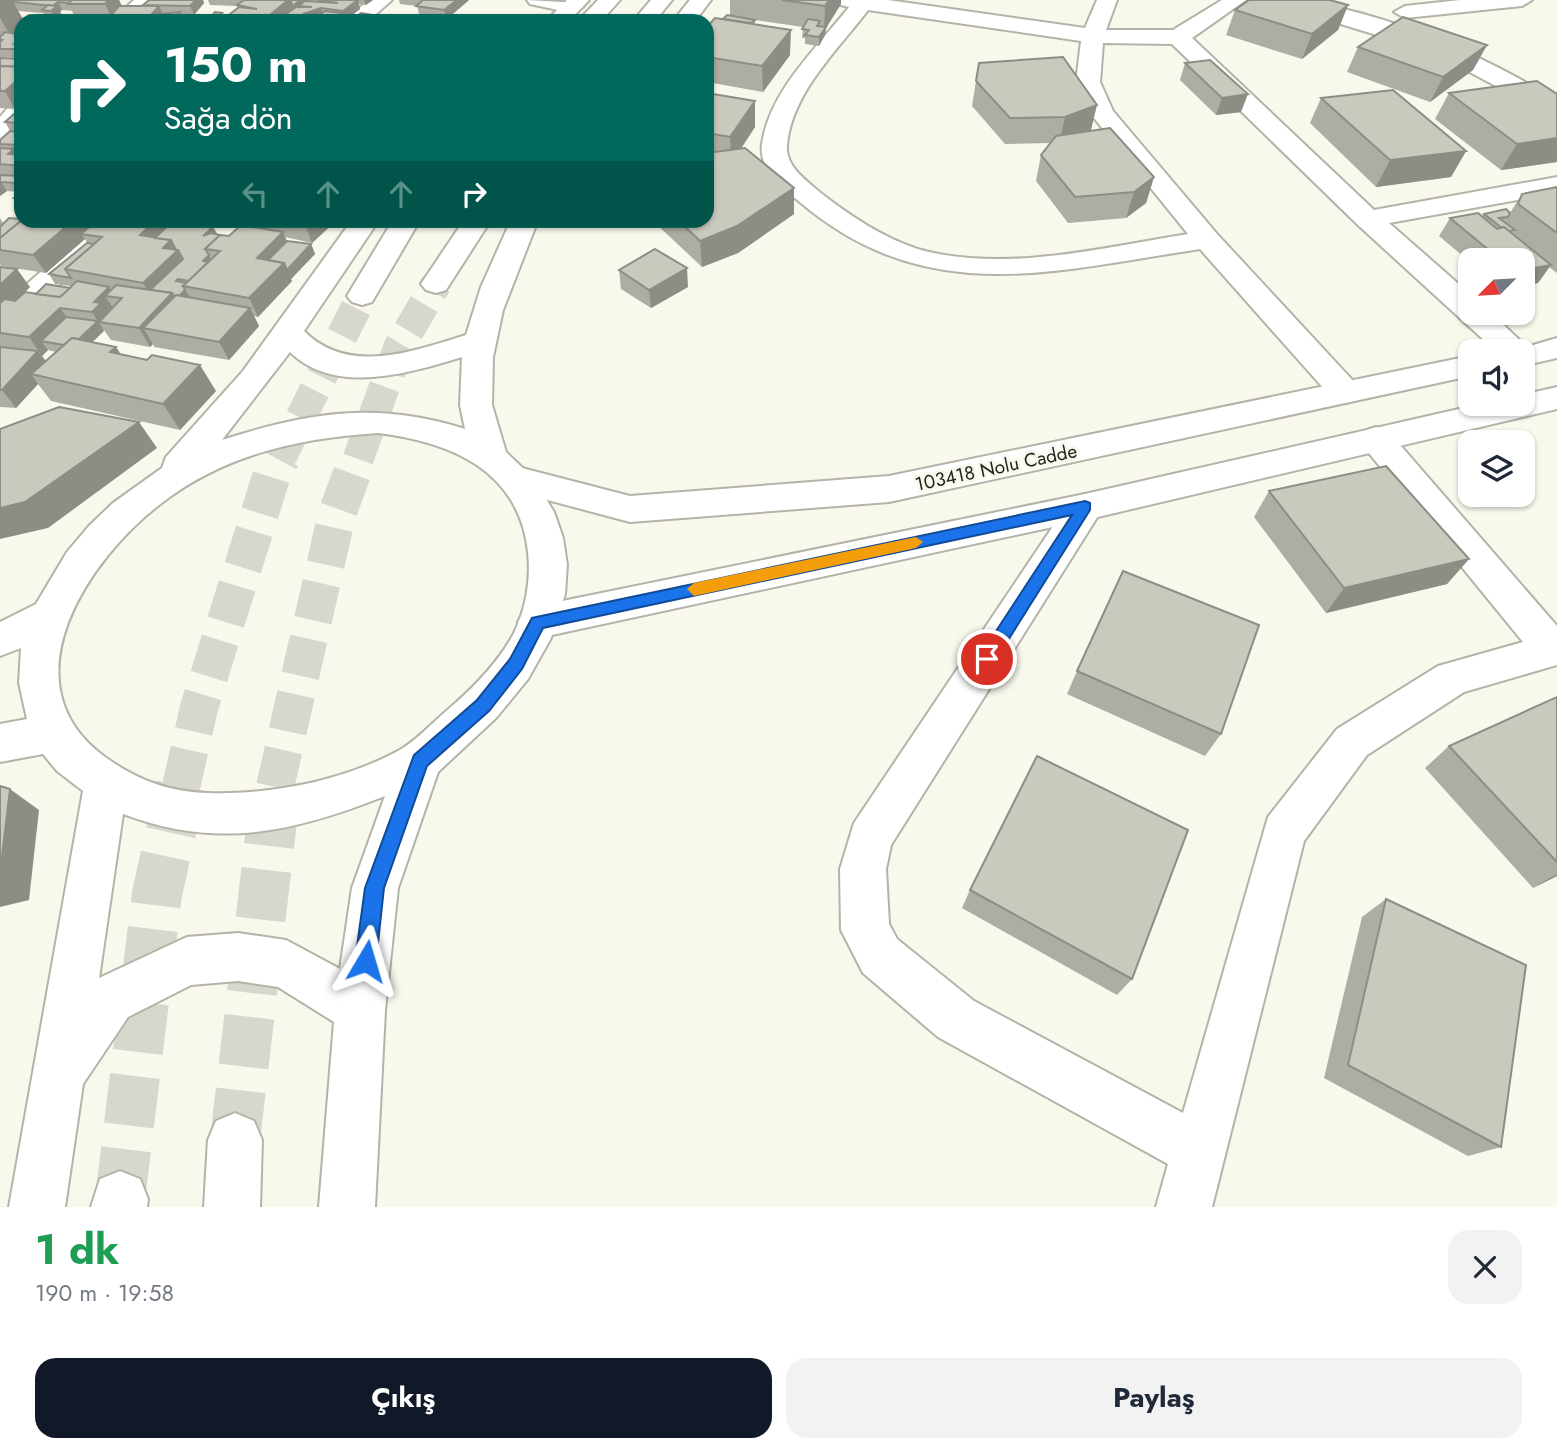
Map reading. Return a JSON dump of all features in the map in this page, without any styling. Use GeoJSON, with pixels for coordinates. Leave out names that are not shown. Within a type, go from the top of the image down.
{"type":"FeatureCollection","features":[{"type":"Feature","properties":{"kind":"street"},"geometry":{"type":"LineString","coordinates":[[130,14],[147,0]]}},
{"type":"Feature","properties":{"kind":"street"},"geometry":{"type":"LineString","coordinates":[[364,14],[382,0]]}},
{"type":"Feature","properties":{"kind":"street"},"geometry":{"type":"LineString","coordinates":[[537,0],[569,9]]}},
{"type":"Feature","properties":{"kind":"street"},"geometry":{"type":"LineString","coordinates":[[596,14],[610,0]]}},
{"type":"Feature","properties":{"kind":"street"},"geometry":{"type":"LineString","coordinates":[[650,14],[662,0]]}},
{"type":"Feature","properties":{"kind":"street"},"geometry":{"type":"LineString","coordinates":[[690,14],[701,0]]}},
{"type":"Feature","properties":{"kind":"street"},"geometry":{"type":"LineString","coordinates":[[1107,0],[1093,36],[1088,82],[1102,113],[1207,240],[1345,391]]}},
{"type":"Feature","properties":{"kind":"street"},"geometry":{"type":"LineString","coordinates":[[1207,240],[1038,263],[981,266],[926,260],[870,237],[816,202],[786,176],[773,151],[776,128],[797,91],[858,1],[1093,36],[1178,37],[1236,0]]}},
{"type":"Feature","properties":{"kind":"street"},"geometry":{"type":"LineString","coordinates":[[1283,0],[1441,48],[1519,86],[1557,112]]}},
{"type":"Feature","properties":{"kind":"street"},"geometry":{"type":"LineString","coordinates":[[1377,28],[1409,6],[1522,0]]}},
{"type":"Feature","properties":{"kind":"street"},"geometry":{"type":"LineString","coordinates":[[1178,37],[1368,219],[1458,299]]}},
{"type":"Feature","properties":{"kind":"street"},"geometry":{"type":"LineString","coordinates":[[1519,86],[1557,81]]}},
{"type":"Feature","properties":{"kind":"street"},"geometry":{"type":"LineString","coordinates":[[1368,219],[1557,185]]}},
{"type":"Feature","properties":{"kind":"street"},"geometry":{"type":"LineString","coordinates":[[0,324],[107,228]]}},
{"type":"Feature","properties":{"kind":"street"},"geometry":{"type":"LineString","coordinates":[[153,491],[206,439],[360,228]]}},
{"type":"Feature","properties":{"kind":"street"},"geometry":{"type":"LineString","coordinates":[[362,296],[402,228]]}},
{"type":"Feature","properties":{"kind":"street"},"geometry":{"type":"LineString","coordinates":[[436,284],[473,228]]}},
{"type":"Feature","properties":{"kind":"street"},"geometry":{"type":"LineString","coordinates":[[504,468],[458,439],[420,427],[378,422],[333,424],[287,431],[240,445],[195,465],[153,491],[119,517],[91,548],[67,580],[50,615],[41,645],[39,676],[43,705],[54,733],[66,753],[121,794],[167,809],[219,815],[276,810],[332,797],[420,761],[483,705],[516,664],[538,622],[548,581],[548,543],[537,509],[504,468],[476,407],[478,342],[503,263],[521,228]]}},
{"type":"Feature","properties":{"kind":"street"},"geometry":{"type":"LineString","coordinates":[[1487,326],[1502,339]]}},
{"type":"Feature","properties":{"kind":"street"},"geometry":{"type":"LineString","coordinates":[[287,331],[314,356],[329,362],[357,365],[409,361],[478,342]]}},
{"type":"Feature","properties":{"kind":"street"},"geometry":{"type":"LineString","coordinates":[[1535,353],[1557,348]]}},
{"type":"Feature","properties":{"kind":"street","name":"103418 Nolu Cadde"},"geometry":{"type":"LineString","coordinates":[[504,468],[629,509],[889,489],[1458,368]]}},
{"type":"Feature","properties":{"kind":"street"},"geometry":{"type":"LineString","coordinates":[[538,622],[1085,507],[1557,398]]}},
{"type":"Feature","properties":{"kind":"street"},"geometry":{"type":"LineString","coordinates":[[1184,1207],[1201,1152],[1284,832],[1352,742],[1452,678],[1556,649],[1376,439]]}},
{"type":"Feature","properties":{"kind":"street"},"geometry":{"type":"LineString","coordinates":[[1085,507],[870,838],[863,869],[865,930],[880,956],[956,1019],[1201,1152]]}},
{"type":"Feature","properties":{"kind":"street"},"geometry":{"type":"LineString","coordinates":[[0,640],[50,615]]}},
{"type":"Feature","properties":{"kind":"street"},"geometry":{"type":"LineString","coordinates":[[0,743],[54,733]]}},
{"type":"Feature","properties":{"kind":"street"},"geometry":{"type":"LineString","coordinates":[[347,1207],[360,1010],[375,888],[420,761]]}},
{"type":"Feature","properties":{"kind":"street"},"geometry":{"type":"LineString","coordinates":[[37,1207],[106,783]]}},
{"type":"Feature","properties":{"kind":"street"},"geometry":{"type":"LineString","coordinates":[[58,1077],[110,999],[187,961],[239,957],[286,964],[360,1010]]}},
{"type":"Feature","properties":{"kind":"street"},"geometry":{"type":"LineString","coordinates":[[232,1207],[235,1140]]}},
{"type":"Feature","properties":{"kind":"building"},"geometry":{"type":"Polygon","coordinates":[[[12,0],[72,0],[70,3],[58,2],[53,6],[12,0]]]}},
{"type":"Feature","properties":{"kind":"building"},"geometry":{"type":"Polygon","coordinates":[[[72,0],[108,0],[105,4],[68,4],[72,0]]]}},
{"type":"Feature","properties":{"kind":"building"},"geometry":{"type":"Polygon","coordinates":[[[149,0],[196,0],[190,6],[143,5],[149,0]]]}},
{"type":"Feature","properties":{"kind":"building"},"geometry":{"type":"Polygon","coordinates":[[[244,0],[288,0],[271,14],[230,14],[239,7],[257,9],[237,5],[244,0]]]}},
{"type":"Feature","properties":{"kind":"building"},"geometry":{"type":"Polygon","coordinates":[[[318,0],[358,0],[343,11],[321,8],[303,14],[286,14],[296,7],[312,7],[299,6],[305,1],[338,3],[318,0]]]}},
{"type":"Feature","properties":{"kind":"building"},"geometry":{"type":"Polygon","coordinates":[[[423,0],[457,0],[444,10],[416,6],[423,0]]]}},
{"type":"Feature","properties":{"kind":"building"},"geometry":{"type":"Polygon","coordinates":[[[782,0],[829,0],[825,6],[782,0]]]}},
{"type":"Feature","properties":{"kind":"building"},"geometry":{"type":"Polygon","coordinates":[[[1249,0],[1330,0],[1348,5],[1312,34],[1235,10],[1249,0]]]}},
{"type":"Feature","properties":{"kind":"building"},"geometry":{"type":"Polygon","coordinates":[[[48,5],[57,6],[51,11],[42,10],[48,5]]]}},
{"type":"Feature","properties":{"kind":"building"},"geometry":{"type":"Polygon","coordinates":[[[119,6],[159,6],[152,14],[112,14],[119,6]]]}},
{"type":"Feature","properties":{"kind":"building"},"geometry":{"type":"Polygon","coordinates":[[[325,11],[341,14],[321,14],[325,11]]]}},
{"type":"Feature","properties":{"kind":"building"},"geometry":{"type":"Polygon","coordinates":[[[727,15],[755,20],[751,23],[723,19],[727,15]]]}},
{"type":"Feature","properties":{"kind":"building"},"geometry":{"type":"Polygon","coordinates":[[[1403,17],[1487,45],[1443,77],[1358,47],[1403,17]]]}},
{"type":"Feature","properties":{"kind":"building"},"geometry":{"type":"Polygon","coordinates":[[[714,19],[791,30],[762,66],[714,58],[714,19]]]}},
{"type":"Feature","properties":{"kind":"building"},"geometry":{"type":"Polygon","coordinates":[[[808,19],[820,21],[817,26],[826,27],[819,37],[805,35],[809,30],[802,29],[808,19]]]}},
{"type":"Feature","properties":{"kind":"building"},"geometry":{"type":"Polygon","coordinates":[[[5,32],[14,34],[14,49],[0,49],[0,37],[5,32]]]}},
{"type":"Feature","properties":{"kind":"building"},"geometry":{"type":"Polygon","coordinates":[[[1063,57],[1097,105],[1065,117],[1010,118],[976,81],[979,63],[1063,57]]]}},
{"type":"Feature","properties":{"kind":"building"},"geometry":{"type":"Polygon","coordinates":[[[0,58],[14,59],[14,67],[0,66],[0,58]]]}},
{"type":"Feature","properties":{"kind":"building"},"geometry":{"type":"Polygon","coordinates":[[[1210,60],[1248,94],[1222,98],[1185,63],[1210,60]]]}},
{"type":"Feature","properties":{"kind":"building"},"geometry":{"type":"Polygon","coordinates":[[[0,66],[14,67],[14,83],[5,91],[0,91],[0,66]]]}},
{"type":"Feature","properties":{"kind":"building"},"geometry":{"type":"Polygon","coordinates":[[[1537,81],[1557,94],[1557,138],[1517,144],[1449,93],[1537,81]]]}},
{"type":"Feature","properties":{"kind":"building"},"geometry":{"type":"Polygon","coordinates":[[[1393,90],[1466,151],[1390,160],[1321,98],[1393,90]]]}},
{"type":"Feature","properties":{"kind":"building"},"geometry":{"type":"Polygon","coordinates":[[[714,94],[755,101],[730,137],[714,134],[714,94]]]}},
{"type":"Feature","properties":{"kind":"building"},"geometry":{"type":"Polygon","coordinates":[[[14,114],[14,123],[5,122],[14,114]]]}},
{"type":"Feature","properties":{"kind":"building"},"geometry":{"type":"Polygon","coordinates":[[[1110,128],[1154,177],[1134,192],[1075,197],[1041,155],[1056,136],[1110,128]]]}},
{"type":"Feature","properties":{"kind":"building"},"geometry":{"type":"Polygon","coordinates":[[[10,131],[14,131],[14,145],[0,144],[0,140],[10,131]]]}},
{"type":"Feature","properties":{"kind":"building"},"geometry":{"type":"Polygon","coordinates":[[[0,148],[14,149],[8,154],[14,154],[14,165],[0,164],[0,148]]]}},
{"type":"Feature","properties":{"kind":"building"},"geometry":{"type":"Polygon","coordinates":[[[745,148],[794,188],[737,226],[700,241],[686,228],[714,228],[714,152],[745,148]]]}},
{"type":"Feature","properties":{"kind":"building"},"geometry":{"type":"Polygon","coordinates":[[[0,175],[14,176],[14,183],[0,182],[0,175]]]}},
{"type":"Feature","properties":{"kind":"building"},"geometry":{"type":"Polygon","coordinates":[[[1557,187],[1557,233],[1518,204],[1522,194],[1557,187]]]}},
{"type":"Feature","properties":{"kind":"building"},"geometry":{"type":"Polygon","coordinates":[[[1506,209],[1510,213],[1508,217],[1499,218],[1515,230],[1502,228],[1484,214],[1506,209]]]}},
{"type":"Feature","properties":{"kind":"building"},"geometry":{"type":"Polygon","coordinates":[[[1478,213],[1497,229],[1504,227],[1530,248],[1486,248],[1450,218],[1478,213]]]}},
{"type":"Feature","properties":{"kind":"building"},"geometry":{"type":"Polygon","coordinates":[[[9,218],[14,218],[14,227],[2,237],[0,227],[9,218]]]}},
{"type":"Feature","properties":{"kind":"building"},"geometry":{"type":"Polygon","coordinates":[[[14,227],[65,228],[33,255],[0,250],[0,238],[14,227]]]}},
{"type":"Feature","properties":{"kind":"building"},"geometry":{"type":"Polygon","coordinates":[[[88,228],[147,228],[140,235],[171,240],[163,248],[178,250],[143,283],[65,269],[102,237],[81,234],[88,228]]]}},
{"type":"Feature","properties":{"kind":"building"},"geometry":{"type":"Polygon","coordinates":[[[166,228],[212,228],[203,236],[211,233],[220,235],[205,249],[209,255],[203,261],[208,262],[189,281],[176,281],[186,283],[183,286],[185,290],[175,297],[172,293],[150,290],[183,259],[171,240],[155,238],[166,228]]]}},
{"type":"Feature","properties":{"kind":"building"},"geometry":{"type":"Polygon","coordinates":[[[238,228],[283,232],[257,258],[284,263],[249,298],[183,286],[220,251],[205,249],[220,235],[229,236],[238,228]]]}},
{"type":"Feature","properties":{"kind":"building"},"geometry":{"type":"Polygon","coordinates":[[[287,241],[311,244],[287,270],[284,263],[268,260],[287,241]]]}},
{"type":"Feature","properties":{"kind":"building"},"geometry":{"type":"Polygon","coordinates":[[[87,243],[94,244],[65,269],[71,278],[49,274],[87,243]]]}},
{"type":"Feature","properties":{"kind":"building"},"geometry":{"type":"Polygon","coordinates":[[[655,249],[687,268],[649,290],[619,270],[655,249]]]}},
{"type":"Feature","properties":{"kind":"building"},"geometry":{"type":"Polygon","coordinates":[[[1535,252],[1551,265],[1535,268],[1535,252]]]}},
{"type":"Feature","properties":{"kind":"building"},"geometry":{"type":"Polygon","coordinates":[[[0,267],[17,269],[0,285],[0,267]]]}},
{"type":"Feature","properties":{"kind":"building"},"geometry":{"type":"Polygon","coordinates":[[[77,281],[109,287],[94,302],[101,303],[92,312],[60,308],[29,337],[0,333],[0,303],[5,299],[15,301],[25,292],[60,297],[77,281]]]}},
{"type":"Feature","properties":{"kind":"building"},"geometry":{"type":"Polygon","coordinates":[[[46,284],[70,288],[60,297],[36,294],[46,284]]]}},
{"type":"Feature","properties":{"kind":"building"},"geometry":{"type":"Polygon","coordinates":[[[116,285],[172,293],[139,328],[99,322],[122,298],[105,296],[116,285]]]}},
{"type":"Feature","properties":{"kind":"building"},"geometry":{"type":"Polygon","coordinates":[[[176,295],[250,308],[219,342],[143,328],[176,295]]]}},
{"type":"Feature","properties":{"kind":"building"},"geometry":{"type":"Polygon","coordinates":[[[66,317],[98,321],[79,339],[72,338],[64,345],[41,341],[66,317]]]}},
{"type":"Feature","properties":{"kind":"building"},"geometry":{"type":"Polygon","coordinates":[[[72,338],[116,347],[110,352],[147,360],[152,355],[200,365],[163,404],[31,374],[72,338]]]}},
{"type":"Feature","properties":{"kind":"building"},"geometry":{"type":"Polygon","coordinates":[[[0,347],[38,351],[2,390],[0,390],[0,347]]]}},
{"type":"Feature","properties":{"kind":"building"},"geometry":{"type":"Polygon","coordinates":[[[59,407],[139,422],[25,502],[0,508],[0,429],[59,407]]]}},
{"type":"Feature","properties":{"kind":"building"},"geometry":{"type":"Polygon","coordinates":[[[1386,466],[1469,559],[1344,588],[1269,491],[1386,466]]]}},
{"type":"Feature","properties":{"kind":"building"},"geometry":{"type":"Polygon","coordinates":[[[1123,571],[1259,625],[1221,734],[1077,671],[1123,571]]]}},
{"type":"Feature","properties":{"kind":"building"},"geometry":{"type":"Polygon","coordinates":[[[1557,697],[1557,862],[1449,746],[1557,697]]]}},
{"type":"Feature","properties":{"kind":"building"},"geometry":{"type":"Polygon","coordinates":[[[1037,756],[1188,830],[1132,979],[970,890],[1037,756]]]}},
{"type":"Feature","properties":{"kind":"building"},"geometry":{"type":"Polygon","coordinates":[[[0,786],[10,789],[0,873],[0,786]]]}},
{"type":"Feature","properties":{"kind":"building"},"geometry":{"type":"Polygon","coordinates":[[[1386,899],[1526,965],[1501,1147],[1348,1065],[1386,899]]]}},
{"type":"Feature","properties":{"kind":"tunnel"},"geometry":{"type":"LineString","coordinates":[[358,459],[399,347],[436,284]]}},
{"type":"Feature","properties":{"kind":"tunnel"},"geometry":{"type":"LineString","coordinates":[[280,459],[362,296]]}},
{"type":"Feature","properties":{"kind":"tunnel"},"geometry":{"type":"LineString","coordinates":[[181,787],[199,708],[272,474],[281,457]]}},
{"type":"Feature","properties":{"kind":"tunnel"},"geometry":{"type":"LineString","coordinates":[[275,787],[337,514],[358,457]]}},
{"type":"Feature","properties":{"kind":"tunnel"},"geometry":{"type":"LineString","coordinates":[[120,1199],[157,894],[181,786]]}},
{"type":"Feature","properties":{"kind":"tunnel"},"geometry":{"type":"LineString","coordinates":[[235,1140],[276,786]]}},
{"type":"Feature","properties":{"kind":"slow traffic"},"geometry":{"type":"LineString","coordinates":[[694,589],[916,542]]}},
{"type":"Feature","properties":{"kind":"route"},"geometry":{"type":"LineString","coordinates":[[366,961],[375,888],[420,761],[483,705],[516,664],[538,622],[1085,507],[987,659]]}}]}
